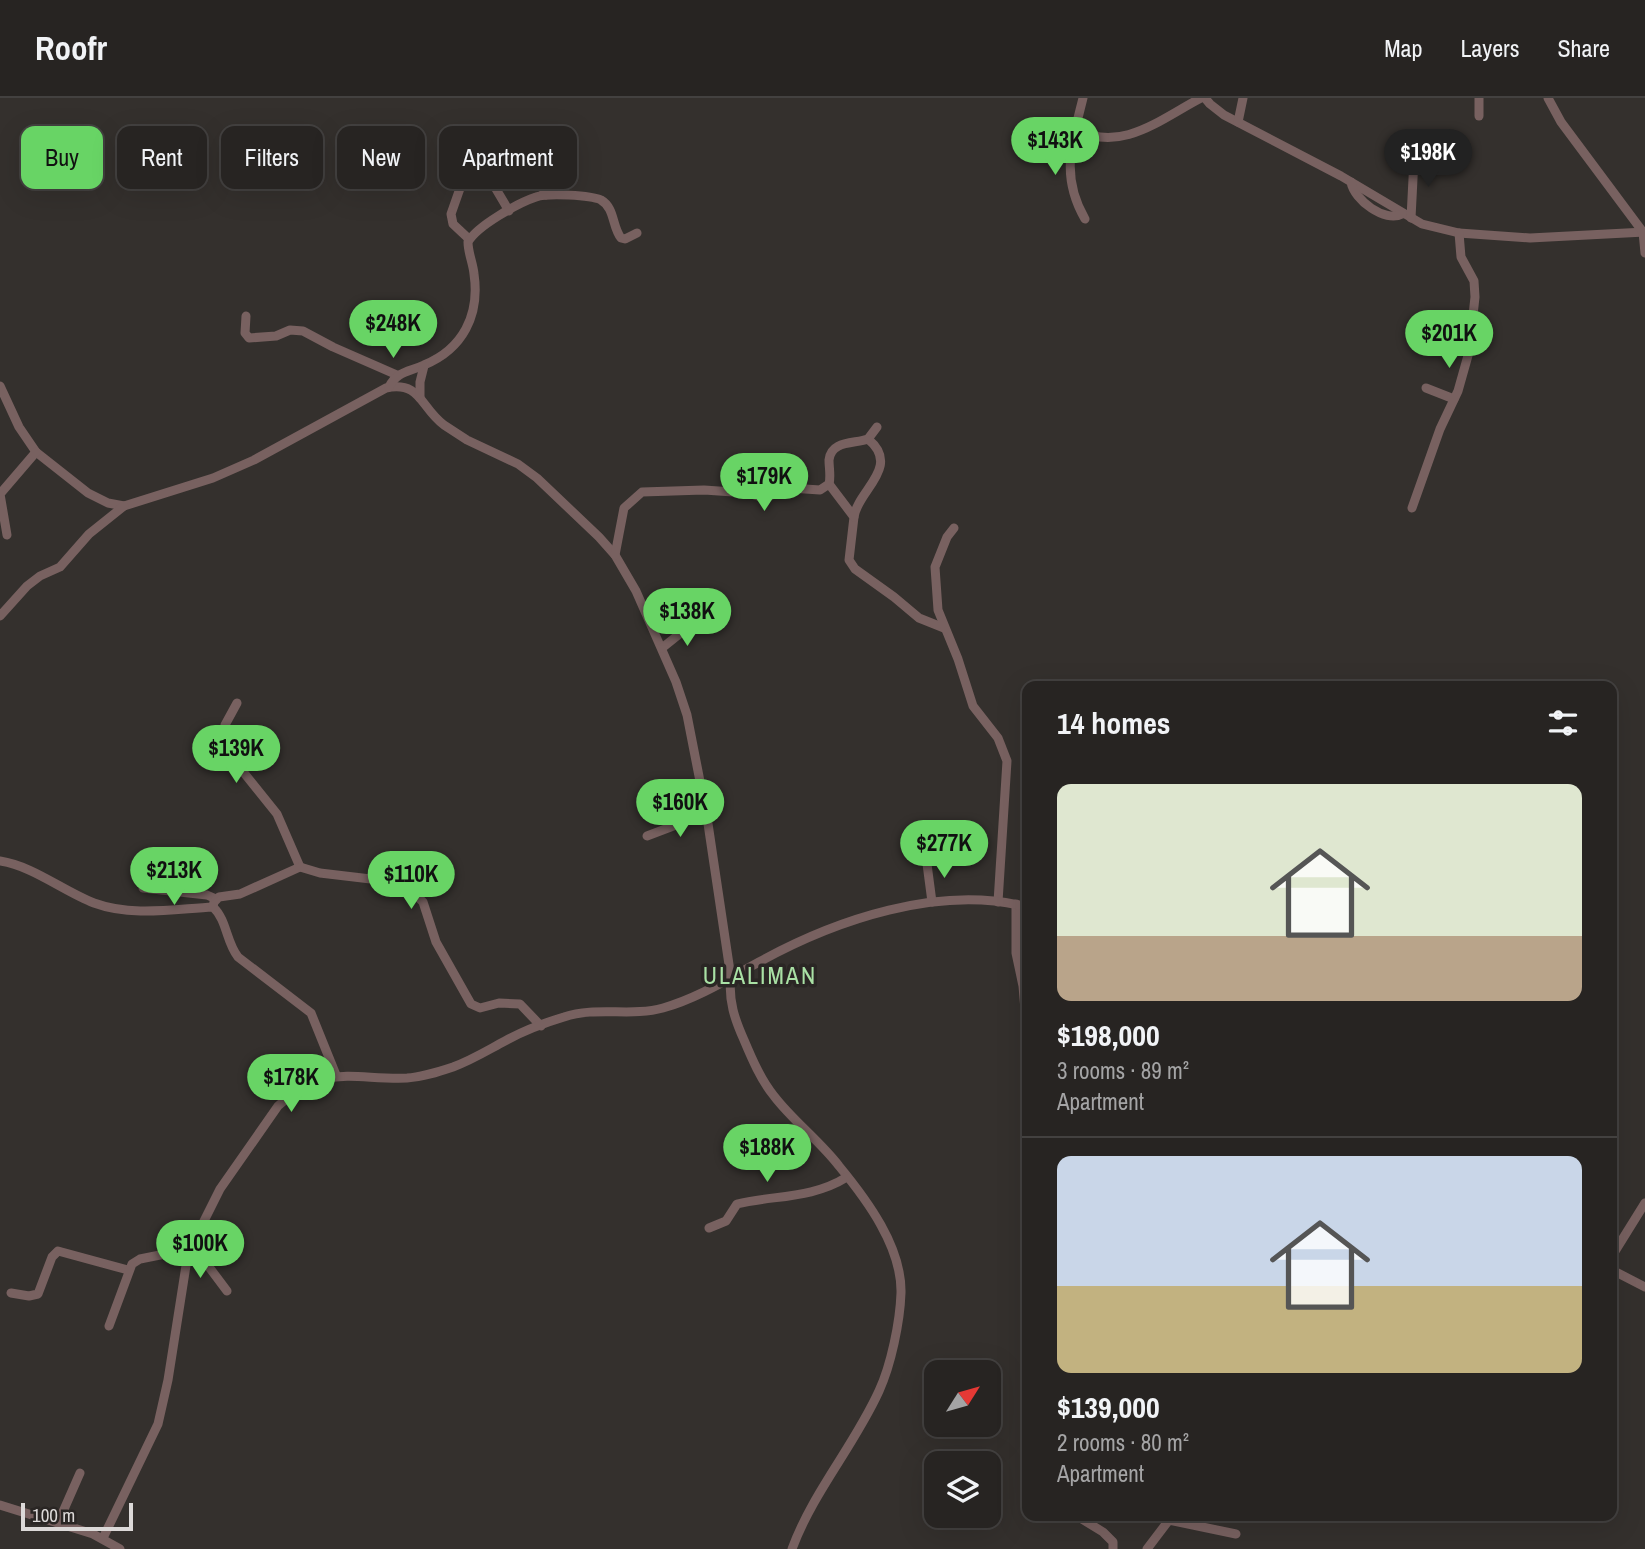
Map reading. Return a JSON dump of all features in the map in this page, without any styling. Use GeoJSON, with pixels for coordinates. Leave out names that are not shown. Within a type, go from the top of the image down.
{"type":"FeatureCollection","features":[{"type":"Feature","properties":{"kind":"street"},"geometry":{"type":"LineString","coordinates":[[1083,98],[1069,173],[1078,207],[1085,219]]}},
{"type":"Feature","properties":{"kind":"street"},"geometry":{"type":"LineString","coordinates":[[1076,129],[1093,138],[1118,137],[1150,127],[1203,98],[1214,109],[1351,182],[1422,224],[1459,233],[1530,238],[1644,232]]}},
{"type":"Feature","properties":{"kind":"street"},"geometry":{"type":"LineString","coordinates":[[1238,121],[1242,98]]}},
{"type":"Feature","properties":{"kind":"street"},"geometry":{"type":"LineString","coordinates":[[1479,98],[1479,116]]}},
{"type":"Feature","properties":{"kind":"street"},"geometry":{"type":"LineString","coordinates":[[1548,98],[1561,122],[1644,232],[1645,253]]}},
{"type":"Feature","properties":{"kind":"street"},"geometry":{"type":"LineString","coordinates":[[1407,216],[1414,159]]}},
{"type":"Feature","properties":{"kind":"street"},"geometry":{"type":"LineString","coordinates":[[460,189],[451,214],[453,224],[469,239]]}},
{"type":"Feature","properties":{"kind":"street"},"geometry":{"type":"LineString","coordinates":[[496,189],[509,211]]}},
{"type":"Feature","properties":{"kind":"street"},"geometry":{"type":"LineString","coordinates":[[543,189],[545,195]]}},
{"type":"Feature","properties":{"kind":"street"},"geometry":{"type":"LineString","coordinates":[[389,387],[397,375],[424,366],[452,349],[463,337],[476,304],[475,274],[468,246],[469,239],[483,226],[534,198],[545,195],[599,199],[610,208],[619,237],[624,239],[637,233]]}},
{"type":"Feature","properties":{"kind":"street"},"geometry":{"type":"LineString","coordinates":[[1412,508],[1440,429],[1454,400],[1469,352],[1475,298],[1473,275],[1461,257],[1459,233]]}},
{"type":"Feature","properties":{"kind":"street"},"geometry":{"type":"LineString","coordinates":[[246,316],[245,333],[249,338],[303,331],[397,375]]}},
{"type":"Feature","properties":{"kind":"street"},"geometry":{"type":"LineString","coordinates":[[420,398],[424,366]]}},
{"type":"Feature","properties":{"kind":"street"},"geometry":{"type":"LineString","coordinates":[[0,386],[19,427],[36,452],[88,493],[108,503],[124,506]]}},
{"type":"Feature","properties":{"kind":"street"},"geometry":{"type":"LineString","coordinates":[[0,616],[27,586],[40,576],[60,567],[89,534],[124,506],[213,478],[254,460],[389,387],[405,386],[420,398],[432,416],[444,425],[529,471],[584,521],[615,555],[636,591],[662,648],[687,715],[707,817],[731,978],[730,994],[738,1028],[767,1088],[840,1166],[877,1220],[896,1256],[900,1304],[890,1357],[880,1389],[859,1430],[816,1497],[792,1549]]}},
{"type":"Feature","properties":{"kind":"street"},"geometry":{"type":"LineString","coordinates":[[1426,388],[1454,400]]}},
{"type":"Feature","properties":{"kind":"street"},"geometry":{"type":"LineString","coordinates":[[854,517],[829,484],[829,459],[834,449],[840,445],[868,439],[877,427]]}},
{"type":"Feature","properties":{"kind":"street"},"geometry":{"type":"LineString","coordinates":[[868,439],[877,449],[879,473],[871,488],[859,501],[854,517],[849,560],[855,569],[919,618],[944,628]]}},
{"type":"Feature","properties":{"kind":"street"},"geometry":{"type":"LineString","coordinates":[[7,535],[0,494],[36,452]]}},
{"type":"Feature","properties":{"kind":"street"},"geometry":{"type":"LineString","coordinates":[[615,555],[624,508],[642,492],[704,490],[748,493],[764,498],[790,488],[820,490],[829,484]]}},
{"type":"Feature","properties":{"kind":"street"},"geometry":{"type":"LineString","coordinates":[[954,528],[947,537],[935,567],[938,610],[973,706],[998,738],[1007,761],[998,902]]}},
{"type":"Feature","properties":{"kind":"street"},"geometry":{"type":"LineString","coordinates":[[662,648],[692,624]]}},
{"type":"Feature","properties":{"kind":"street"},"geometry":{"type":"LineString","coordinates":[[237,703],[225,725],[223,743],[282,821],[300,867]]}},
{"type":"Feature","properties":{"kind":"street"},"geometry":{"type":"LineString","coordinates":[[647,836],[689,820],[707,817]]}},
{"type":"Feature","properties":{"kind":"street"},"geometry":{"type":"LineString","coordinates":[[0,861],[20,867],[103,906],[143,911],[215,903],[300,867],[327,874],[396,882],[408,888],[423,902],[436,942],[471,1004],[480,1008],[515,1002],[524,1006],[541,1026]]}},
{"type":"Feature","properties":{"kind":"street"},"geometry":{"type":"LineString","coordinates":[[927,864],[932,902]]}},
{"type":"Feature","properties":{"kind":"street"},"geometry":{"type":"LineString","coordinates":[[143,888],[210,895],[238,957],[311,1013],[336,1075]]}},
{"type":"Feature","properties":{"kind":"street"},"geometry":{"type":"LineString","coordinates":[[103,1538],[158,1424],[189,1251],[220,1189],[278,1105],[299,1091],[336,1075],[398,1078],[424,1076],[482,1055],[507,1040],[564,1017],[588,1012],[629,1013],[662,1009],[701,994],[759,962],[823,932],[895,909],[968,899],[1022,906]]}},
{"type":"Feature","properties":{"kind":"street"},"geometry":{"type":"LineString","coordinates":[[1016,904],[1016,953],[1022,981]]}},
{"type":"Feature","properties":{"kind":"street"},"geometry":{"type":"LineString","coordinates":[[709,1228],[726,1221],[737,1204],[821,1190],[847,1177]]}},
{"type":"Feature","properties":{"kind":"street"},"geometry":{"type":"LineString","coordinates":[[1617,1248],[1645,1203]]}},
{"type":"Feature","properties":{"kind":"street"},"geometry":{"type":"LineString","coordinates":[[11,1293],[29,1296],[38,1294],[52,1257],[58,1251],[128,1270]]}},
{"type":"Feature","properties":{"kind":"street"},"geometry":{"type":"LineString","coordinates":[[109,1326],[128,1270],[140,1259],[189,1251],[209,1267],[227,1290]]}},
{"type":"Feature","properties":{"kind":"street"},"geometry":{"type":"LineString","coordinates":[[1617,1273],[1645,1287]]}},
{"type":"Feature","properties":{"kind":"street"},"geometry":{"type":"LineString","coordinates":[[58,1523],[80,1473]]}},
{"type":"Feature","properties":{"kind":"street"},"geometry":{"type":"LineString","coordinates":[[0,1505],[103,1538],[120,1549]]}},
{"type":"Feature","properties":{"kind":"street"},"geometry":{"type":"LineString","coordinates":[[1085,1521],[1103,1532],[1113,1545],[1121,1549]]}},
{"type":"Feature","properties":{"kind":"street"},"geometry":{"type":"LineString","coordinates":[[1147,1549],[1168,1521]]}},
{"type":"Feature","properties":{"kind":"street"},"geometry":{"type":"LineString","coordinates":[[1182,1521],[1236,1534]]}},
{"type":"Feature","properties":{"kind":"district","name":"ULALIMAN"},"geometry":{"type":"Point","coordinates":[760,976]}}]}
